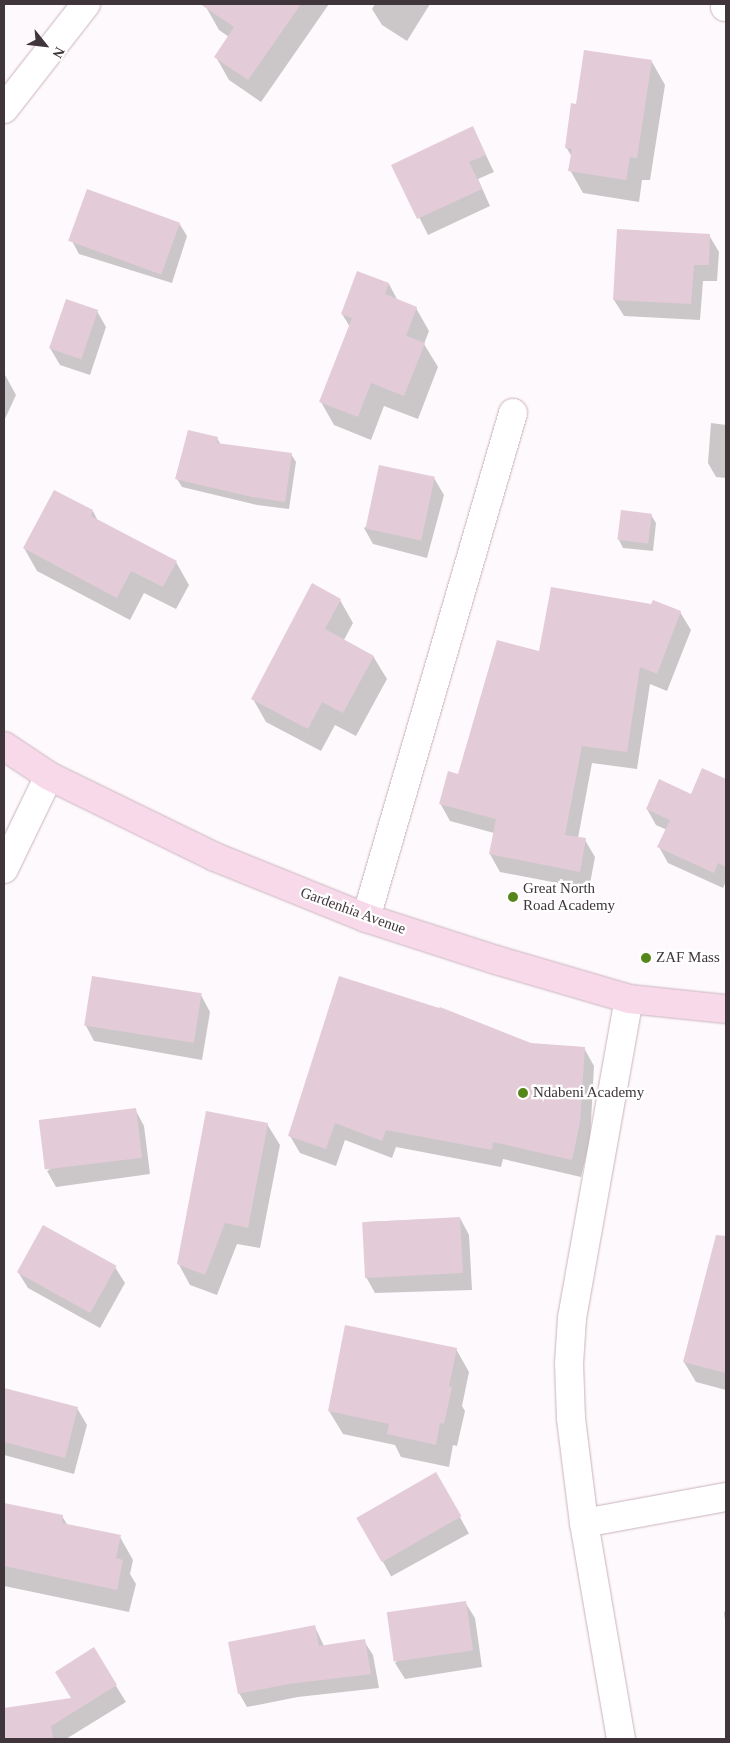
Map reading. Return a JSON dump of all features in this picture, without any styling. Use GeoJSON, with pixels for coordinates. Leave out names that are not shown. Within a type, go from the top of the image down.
{"type":"FeatureCollection","features":[{"type":"Feature","properties":{"kind":"main road","name":"Gardenhia Avenue"},"geometry":{"type":"LineString","coordinates":[[4,746],[49,776],[215,857],[366,918],[496,960],[629,999],[726,1009]]}},
{"type":"Feature","properties":{"kind":"street"},"geometry":{"type":"LineString","coordinates":[[4,109],[86,4]]}},
{"type":"Feature","properties":{"kind":"street"},"geometry":{"type":"LineString","coordinates":[[366,918],[514,414]]}},
{"type":"Feature","properties":{"kind":"street"},"geometry":{"type":"LineString","coordinates":[[4,869],[49,776]]}},
{"type":"Feature","properties":{"kind":"street"},"geometry":{"type":"LineString","coordinates":[[621,1739],[584,1522],[571,1418],[569,1364],[572,1318],[629,999]]}},
{"type":"Feature","properties":{"kind":"street"},"geometry":{"type":"LineString","coordinates":[[584,1522],[726,1497]]}},
{"type":"Feature","properties":{"kind":"building"},"geometry":{"type":"Polygon","coordinates":[[[200,4],[301,4],[248,80],[214,57],[234,27],[200,4]]]}},
{"type":"Feature","properties":{"kind":"building"},"geometry":{"type":"Polygon","coordinates":[[[584,50],[652,60],[637,158],[630,157],[626,180],[568,171],[572,149],[565,148],[571,103],[576,104],[584,50]]]}},
{"type":"Feature","properties":{"kind":"building"},"geometry":{"type":"Polygon","coordinates":[[[473,126],[486,155],[469,162],[482,189],[417,219],[391,165],[473,126]]]}},
{"type":"Feature","properties":{"kind":"building"},"geometry":{"type":"Polygon","coordinates":[[[87,189],[180,223],[161,275],[68,241],[87,189]]]}},
{"type":"Feature","properties":{"kind":"building"},"geometry":{"type":"Polygon","coordinates":[[[617,229],[710,234],[709,265],[694,265],[691,304],[613,300],[617,229]]]}},
{"type":"Feature","properties":{"kind":"building"},"geometry":{"type":"Polygon","coordinates":[[[357,271],[389,283],[385,294],[417,307],[406,336],[425,343],[404,396],[371,383],[358,417],[319,402],[352,318],[341,314],[357,271]]]}},
{"type":"Feature","properties":{"kind":"building"},"geometry":{"type":"Polygon","coordinates":[[[66,299],[98,310],[81,359],[49,348],[66,299]]]}},
{"type":"Feature","properties":{"kind":"building"},"geometry":{"type":"Polygon","coordinates":[[[188,430],[218,437],[217,443],[292,453],[285,502],[252,497],[175,479],[188,430]]]}},
{"type":"Feature","properties":{"kind":"building"},"geometry":{"type":"Polygon","coordinates":[[[379,465],[435,477],[421,540],[365,529],[379,465]]]}},
{"type":"Feature","properties":{"kind":"building"},"geometry":{"type":"Polygon","coordinates":[[[54,490],[93,510],[91,516],[177,561],[163,587],[131,571],[117,598],[23,548],[54,490]]]}},
{"type":"Feature","properties":{"kind":"building"},"geometry":{"type":"Polygon","coordinates":[[[621,510],[652,514],[648,544],[617,540],[621,510]]]}},
{"type":"Feature","properties":{"kind":"building"},"geometry":{"type":"Polygon","coordinates":[[[312,583],[341,599],[325,629],[374,656],[343,713],[322,702],[308,729],[251,699],[312,583]]]}},
{"type":"Feature","properties":{"kind":"building"},"geometry":{"type":"Polygon","coordinates":[[[551,587],[651,604],[653,600],[681,611],[657,674],[640,667],[627,752],[582,746],[565,835],[586,838],[580,872],[489,854],[496,819],[439,804],[448,771],[458,774],[497,640],[539,651],[551,587]]]}},
{"type":"Feature","properties":{"kind":"building"},"geometry":{"type":"Polygon","coordinates":[[[702,768],[726,779],[726,867],[718,863],[714,873],[657,847],[670,820],[646,809],[659,779],[691,794],[702,768]]]}},
{"type":"Feature","properties":{"kind":"building"},"geometry":{"type":"Polygon","coordinates":[[[92,976],[202,993],[194,1043],[84,1025],[92,976]]]}},
{"type":"Feature","properties":{"kind":"building"},"geometry":{"type":"Polygon","coordinates":[[[339,976],[440,1007],[531,1043],[585,1047],[580,1122],[572,1160],[493,1142],[492,1150],[386,1130],[382,1141],[335,1123],[326,1149],[288,1136],[339,976]]]}},
{"type":"Feature","properties":{"kind":"building"},"geometry":{"type":"Polygon","coordinates":[[[136,1108],[142,1158],[45,1170],[39,1120],[136,1108]]]}},
{"type":"Feature","properties":{"kind":"building"},"geometry":{"type":"Polygon","coordinates":[[[206,1111],[268,1123],[248,1228],[225,1223],[205,1275],[177,1264],[206,1111]]]}},
{"type":"Feature","properties":{"kind":"building"},"geometry":{"type":"Polygon","coordinates":[[[460,1217],[463,1273],[365,1278],[362,1222],[460,1217]]]}},
{"type":"Feature","properties":{"kind":"building"},"geometry":{"type":"Polygon","coordinates":[[[43,1225],[116,1266],[90,1313],[17,1272],[43,1225]]]}},
{"type":"Feature","properties":{"kind":"building"},"geometry":{"type":"Polygon","coordinates":[[[716,1235],[726,1236],[726,1373],[683,1362],[716,1235]]]}},
{"type":"Feature","properties":{"kind":"building"},"geometry":{"type":"Polygon","coordinates":[[[345,1325],[457,1348],[449,1386],[452,1387],[444,1424],[440,1423],[436,1445],[387,1434],[389,1424],[328,1411],[345,1325]]]}},
{"type":"Feature","properties":{"kind":"building"},"geometry":{"type":"Polygon","coordinates":[[[4,1388],[78,1407],[65,1458],[4,1442],[4,1388]]]}},
{"type":"Feature","properties":{"kind":"building"},"geometry":{"type":"Polygon","coordinates":[[[436,1472],[462,1516],[382,1562],[356,1518],[436,1472]]]}},
{"type":"Feature","properties":{"kind":"building"},"geometry":{"type":"Polygon","coordinates":[[[4,1503],[63,1515],[62,1523],[121,1535],[116,1558],[123,1560],[117,1590],[4,1566],[4,1503]]]}},
{"type":"Feature","properties":{"kind":"building"},"geometry":{"type":"Polygon","coordinates":[[[466,1601],[473,1651],[394,1662],[387,1612],[466,1601]]]}},
{"type":"Feature","properties":{"kind":"building"},"geometry":{"type":"Polygon","coordinates":[[[315,1625],[319,1646],[365,1639],[371,1674],[289,1684],[238,1694],[228,1642],[315,1625]]]}},
{"type":"Feature","properties":{"kind":"building"},"geometry":{"type":"Polygon","coordinates":[[[94,1647],[117,1685],[51,1726],[53,1739],[4,1739],[4,1708],[71,1698],[55,1672],[94,1647]]]}},
{"type":"Feature","properties":{"kind":"place","name":"Great North Road Academy"},"geometry":{"type":"Point","coordinates":[513,897]}},
{"type":"Feature","properties":{"kind":"place","name":"ZAF Mass"},"geometry":{"type":"Point","coordinates":[646,958]}},
{"type":"Feature","properties":{"kind":"place","name":"Ndabeni Academy"},"geometry":{"type":"Point","coordinates":[523,1093]}}]}
